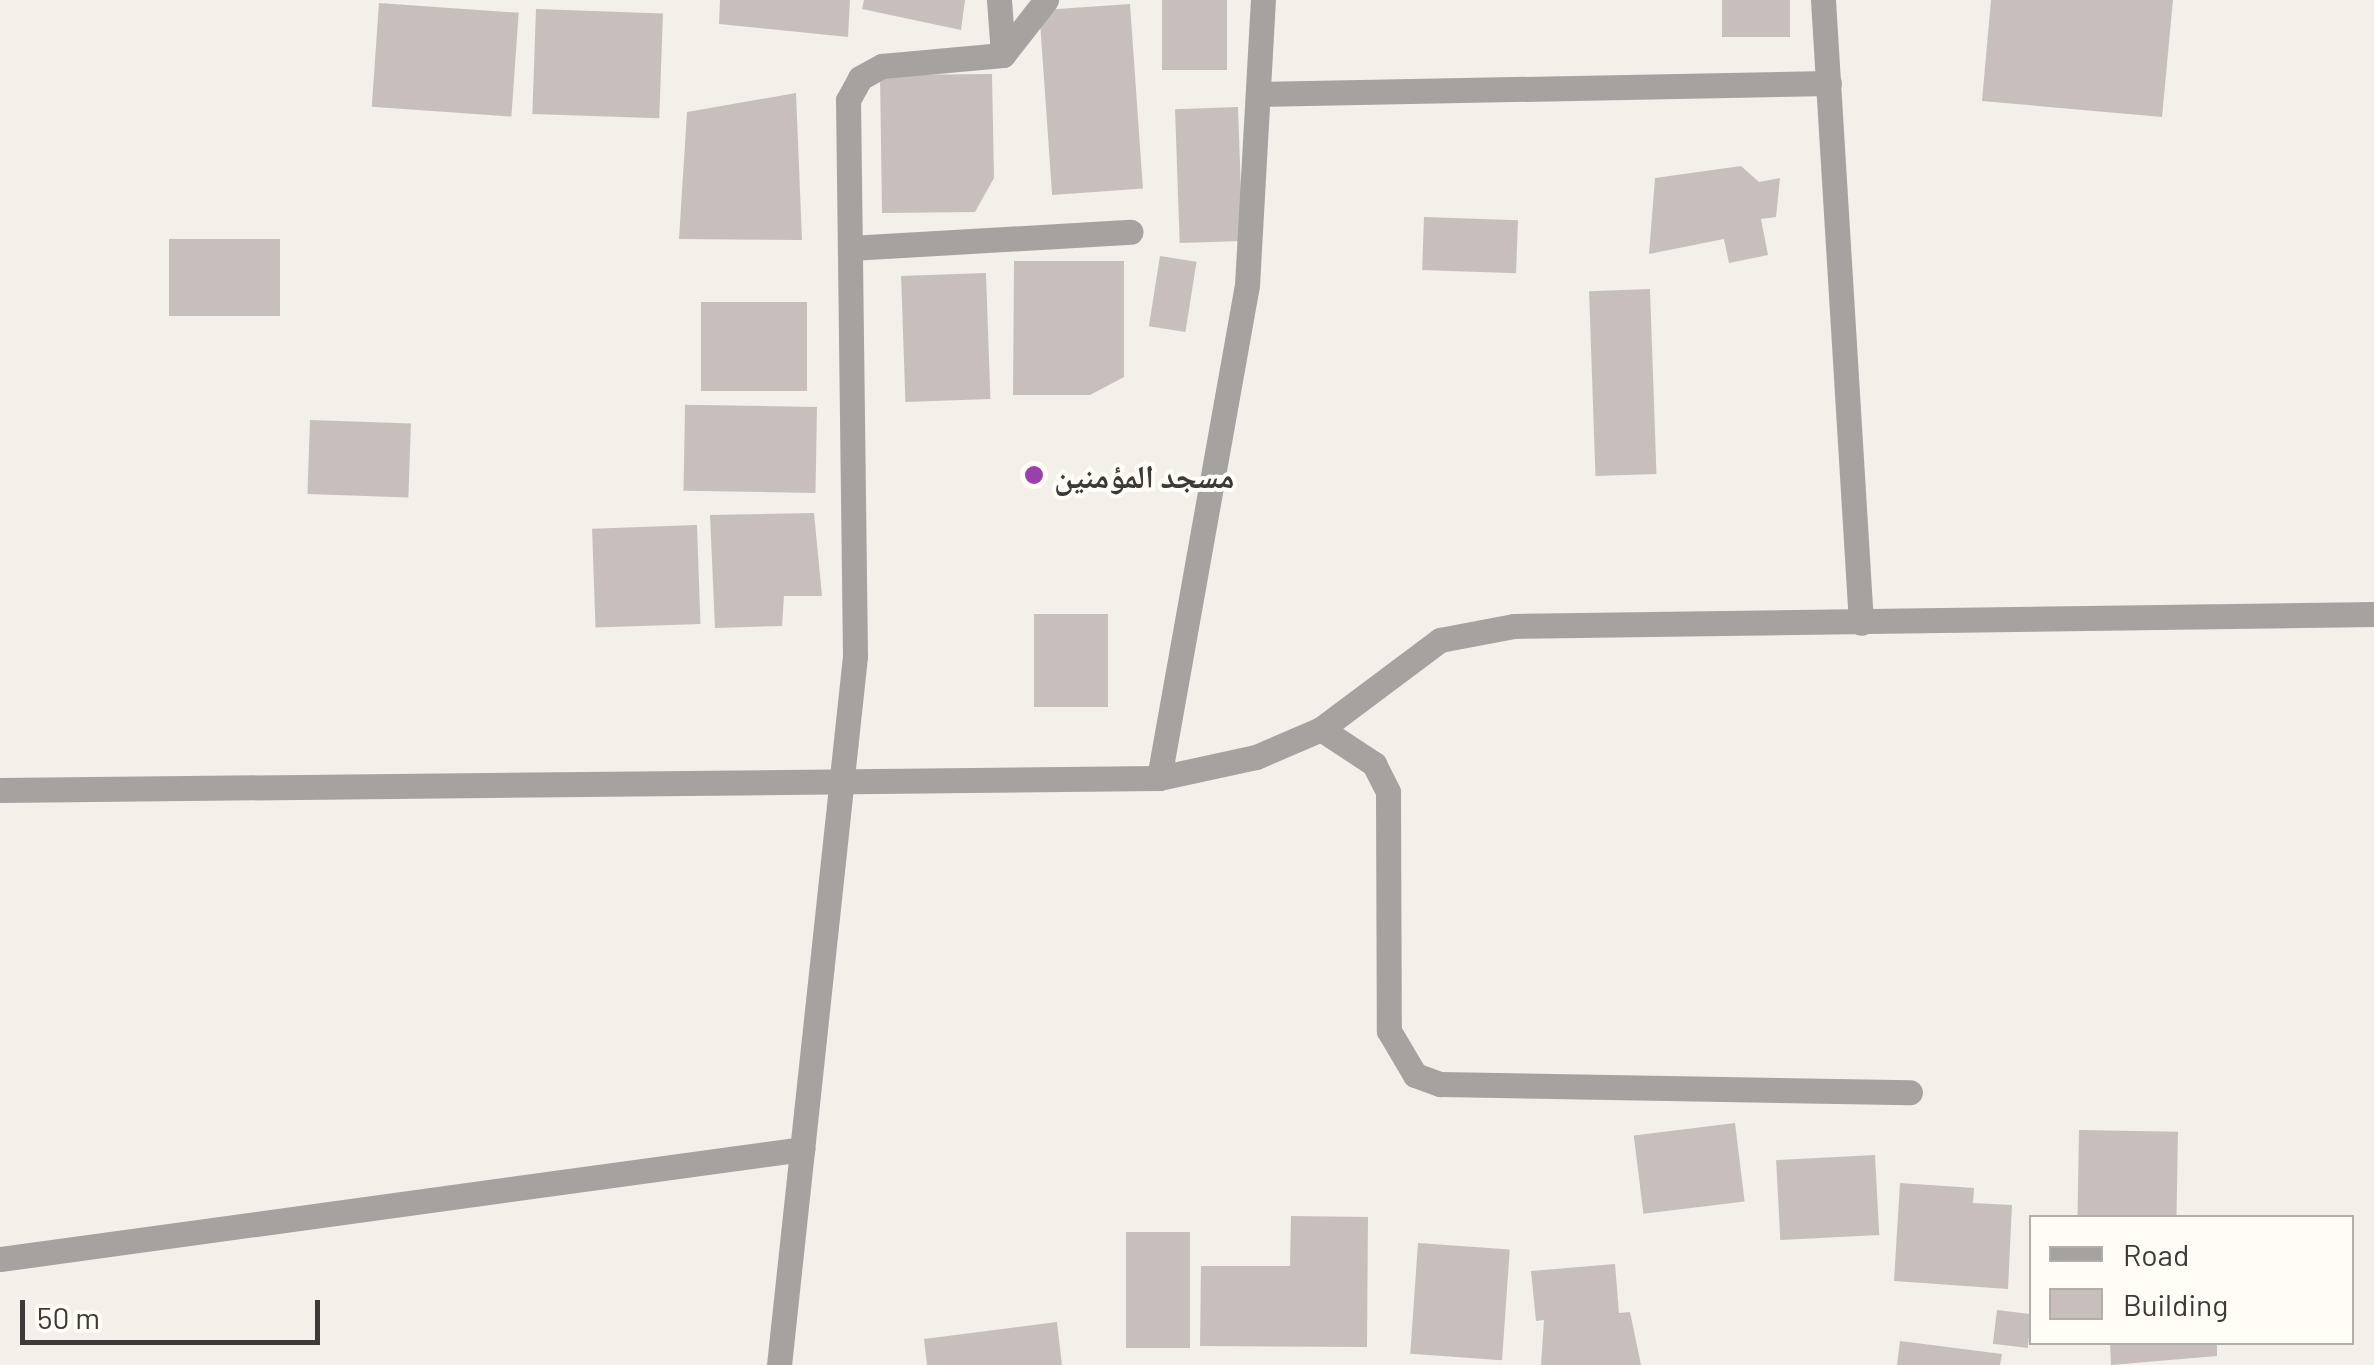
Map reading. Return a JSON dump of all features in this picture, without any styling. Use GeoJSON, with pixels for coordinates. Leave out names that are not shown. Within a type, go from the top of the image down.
{"type":"FeatureCollection","features":[{"type":"Feature","properties":{"kind":"street"},"geometry":{"type":"LineString","coordinates":[[999,0],[1002,55]]}},
{"type":"Feature","properties":{"kind":"street"},"geometry":{"type":"LineString","coordinates":[[778,1365],[845,783],[858,579],[847,113],[860,78],[882,66],[1002,55],[1046,0]]}},
{"type":"Feature","properties":{"kind":"street"},"geometry":{"type":"LineString","coordinates":[[1159,778],[1246,285],[1262,0]]}},
{"type":"Feature","properties":{"kind":"street"},"geometry":{"type":"LineString","coordinates":[[1823,0],[1862,624]]}},
{"type":"Feature","properties":{"kind":"street"},"geometry":{"type":"LineString","coordinates":[[1258,94],[1829,84]]}},
{"type":"Feature","properties":{"kind":"street"},"geometry":{"type":"LineString","coordinates":[[850,248],[1132,232]]}},
{"type":"Feature","properties":{"kind":"street"},"geometry":{"type":"LineString","coordinates":[[0,790],[1159,778],[1256,757],[1321,729],[1440,640],[1556,623],[1862,624],[2374,614]]}},
{"type":"Feature","properties":{"kind":"street"},"geometry":{"type":"LineString","coordinates":[[1321,729],[1374,764],[1388,792],[1389,1031],[1415,1075],[1440,1084],[1910,1092]]}},
{"type":"Feature","properties":{"kind":"street"},"geometry":{"type":"LineString","coordinates":[[0,1258],[803,1149]]}},
{"type":"Feature","properties":{"kind":"building"},"geometry":{"type":"Polygon","coordinates":[[[720,0],[850,0],[848,37],[719,24],[720,0]]]}},
{"type":"Feature","properties":{"kind":"building"},"geometry":{"type":"Polygon","coordinates":[[[864,0],[965,0],[961,30],[862,9],[864,0]]]}},
{"type":"Feature","properties":{"kind":"building"},"geometry":{"type":"Polygon","coordinates":[[[1162,0],[1227,0],[1227,70],[1162,70],[1162,0]]]}},
{"type":"Feature","properties":{"kind":"building"},"geometry":{"type":"Polygon","coordinates":[[[1722,0],[1790,0],[1790,37],[1722,37],[1722,0]]]}},
{"type":"Feature","properties":{"kind":"building"},"geometry":{"type":"Polygon","coordinates":[[[1991,0],[2173,0],[2162,117],[1982,101],[1991,0]]]}},
{"type":"Feature","properties":{"kind":"building"},"geometry":{"type":"Polygon","coordinates":[[[379,3],[519,13],[511,117],[372,107],[379,3]]]}},
{"type":"Feature","properties":{"kind":"building"},"geometry":{"type":"Polygon","coordinates":[[[1130,4],[1143,189],[1052,195],[1039,10],[1130,4]]]}},
{"type":"Feature","properties":{"kind":"building"},"geometry":{"type":"Polygon","coordinates":[[[536,9],[663,13],[659,118],[532,114],[536,9]]]}},
{"type":"Feature","properties":{"kind":"building"},"geometry":{"type":"Polygon","coordinates":[[[992,74],[994,178],[975,212],[882,213],[880,75],[992,74]]]}},
{"type":"Feature","properties":{"kind":"building"},"geometry":{"type":"Polygon","coordinates":[[[796,93],[802,240],[679,239],[687,112],[796,93]]]}},
{"type":"Feature","properties":{"kind":"building"},"geometry":{"type":"Polygon","coordinates":[[[1238,107],[1243,241],[1180,243],[1175,109],[1238,107]]]}},
{"type":"Feature","properties":{"kind":"building"},"geometry":{"type":"Polygon","coordinates":[[[1741,166],[1759,182],[1780,178],[1776,217],[1761,219],[1768,255],[1729,263],[1724,239],[1649,254],[1655,178],[1741,166]]]}},
{"type":"Feature","properties":{"kind":"building"},"geometry":{"type":"Polygon","coordinates":[[[1424,217],[1518,220],[1516,273],[1422,270],[1424,217]]]}},
{"type":"Feature","properties":{"kind":"building"},"geometry":{"type":"Polygon","coordinates":[[[169,239],[280,239],[280,316],[169,316],[169,239]]]}},
{"type":"Feature","properties":{"kind":"building"},"geometry":{"type":"Polygon","coordinates":[[[1160,256],[1197,262],[1185,332],[1149,326],[1160,256]]]}},
{"type":"Feature","properties":{"kind":"building"},"geometry":{"type":"Polygon","coordinates":[[[1014,261],[1124,261],[1124,377],[1090,395],[1013,395],[1014,261]]]}},
{"type":"Feature","properties":{"kind":"building"},"geometry":{"type":"Polygon","coordinates":[[[986,273],[990,399],[905,402],[901,276],[986,273]]]}},
{"type":"Feature","properties":{"kind":"building"},"geometry":{"type":"Polygon","coordinates":[[[1650,289],[1656,474],[1595,476],[1589,291],[1650,289]]]}},
{"type":"Feature","properties":{"kind":"building"},"geometry":{"type":"Polygon","coordinates":[[[701,302],[807,302],[807,391],[701,391],[701,302]]]}},
{"type":"Feature","properties":{"kind":"building"},"geometry":{"type":"Polygon","coordinates":[[[685,405],[817,407],[815,493],[684,491],[685,405]]]}},
{"type":"Feature","properties":{"kind":"building"},"geometry":{"type":"Polygon","coordinates":[[[310,420],[411,424],[408,497],[307,494],[310,420]]]}},
{"type":"Feature","properties":{"kind":"building"},"geometry":{"type":"Polygon","coordinates":[[[814,513],[822,596],[784,596],[782,626],[715,628],[710,515],[814,513]]]}},
{"type":"Feature","properties":{"kind":"building"},"geometry":{"type":"Polygon","coordinates":[[[697,525],[700,624],[596,628],[592,529],[697,525]]]}},
{"type":"Feature","properties":{"kind":"building"},"geometry":{"type":"Polygon","coordinates":[[[1034,614],[1108,614],[1108,707],[1034,707],[1034,614]]]}},
{"type":"Feature","properties":{"kind":"building"},"geometry":{"type":"Polygon","coordinates":[[[1735,1123],[1745,1201],[1643,1214],[1634,1135],[1735,1123]]]}},
{"type":"Feature","properties":{"kind":"building"},"geometry":{"type":"Polygon","coordinates":[[[2079,1130],[2178,1132],[2177,1215],[2078,1215],[2079,1130]]]}},
{"type":"Feature","properties":{"kind":"building"},"geometry":{"type":"Polygon","coordinates":[[[1875,1155],[1879,1235],[1780,1240],[1776,1160],[1875,1155]]]}},
{"type":"Feature","properties":{"kind":"building"},"geometry":{"type":"Polygon","coordinates":[[[1900,1183],[1974,1188],[1973,1203],[2012,1205],[2008,1289],[1894,1281],[1900,1183]]]}},
{"type":"Feature","properties":{"kind":"building"},"geometry":{"type":"Polygon","coordinates":[[[1291,1216],[1368,1217],[1367,1347],[1200,1346],[1201,1266],[1290,1266],[1291,1216]]]}},
{"type":"Feature","properties":{"kind":"building"},"geometry":{"type":"Polygon","coordinates":[[[1126,1232],[1190,1232],[1190,1348],[1126,1348],[1126,1232]]]}},
{"type":"Feature","properties":{"kind":"building"},"geometry":{"type":"Polygon","coordinates":[[[1418,1243],[1510,1249],[1502,1360],[1410,1354],[1418,1243]]]}},
{"type":"Feature","properties":{"kind":"building"},"geometry":{"type":"Polygon","coordinates":[[[1615,1264],[1619,1313],[1630,1312],[1641,1365],[1541,1365],[1544,1320],[1536,1321],[1531,1271],[1615,1264]]]}},
{"type":"Feature","properties":{"kind":"building"},"geometry":{"type":"Polygon","coordinates":[[[1997,1310],[2029,1314],[2028,1348],[1993,1344],[1997,1310]]]}},
{"type":"Feature","properties":{"kind":"building"},"geometry":{"type":"Polygon","coordinates":[[[1057,1322],[1062,1365],[927,1365],[924,1339],[1057,1322]]]}},
{"type":"Feature","properties":{"kind":"building"},"geometry":{"type":"Polygon","coordinates":[[[1900,1341],[2002,1354],[2000,1365],[1897,1365],[1900,1341]]]}},
{"type":"Feature","properties":{"kind":"building"},"geometry":{"type":"Polygon","coordinates":[[[2110,1345],[2217,1345],[2217,1356],[2111,1365],[2110,1345]]]}},
{"type":"Feature","properties":{"kind":"place","name":"مسجد المؤمنين"},"geometry":{"type":"Point","coordinates":[1034,475]}}]}
